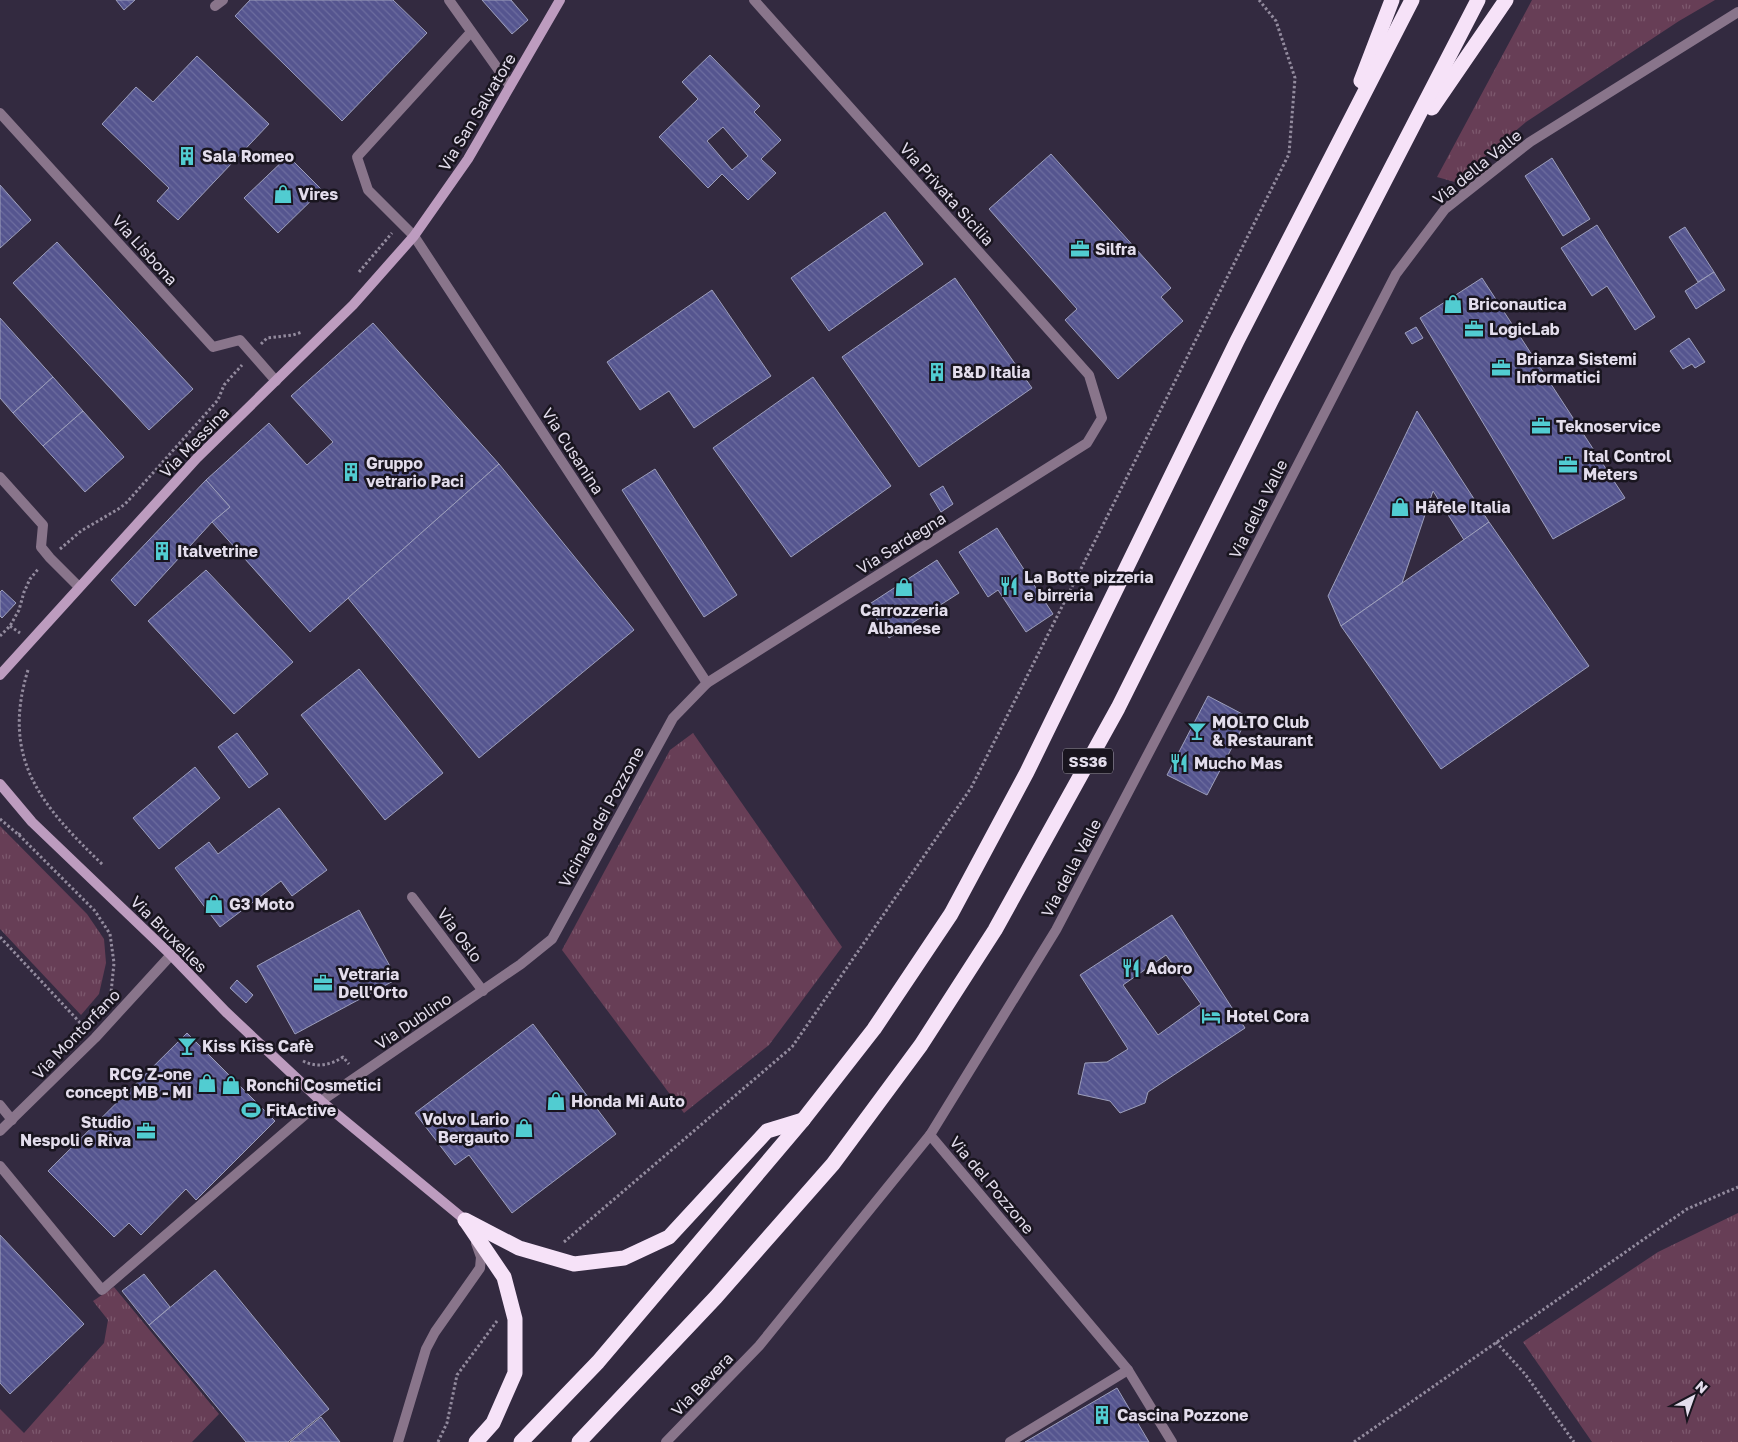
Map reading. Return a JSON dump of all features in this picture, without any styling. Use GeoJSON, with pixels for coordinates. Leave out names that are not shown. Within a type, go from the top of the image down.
{"type":"FeatureCollection","features":[{"type":"Feature","properties":{"kind":"highway"},"geometry":{"type":"LineString","coordinates":[[1336,148],[1392,0]]}},
{"type":"Feature","properties":{"kind":"highway","name":"SS36"},"geometry":{"type":"LineString","coordinates":[[521,1442],[598,1362],[803,1120],[874,1030],[951,914],[1027,772],[1237,341],[1412,0]]}},
{"type":"Feature","properties":{"kind":"highway","name":"SS36"},"geometry":{"type":"LineString","coordinates":[[579,1442],[716,1296],[833,1164],[921,1045],[995,930],[1118,708],[1263,416],[1478,0]]}},
{"type":"Feature","properties":{"kind":"highway"},"geometry":{"type":"LineString","coordinates":[[1397,159],[1506,0]]}},
{"type":"Feature","properties":{"kind":"highway"},"geometry":{"type":"LineString","coordinates":[[465,1220],[519,1248],[574,1264],[624,1258],[669,1237],[767,1131],[803,1120]]}},
{"type":"Feature","properties":{"kind":"highway"},"geometry":{"type":"LineString","coordinates":[[465,1220],[504,1278],[515,1319],[515,1373],[494,1423],[476,1442]]}},
{"type":"Feature","properties":{"kind":"street"},"geometry":{"type":"LineString","coordinates":[[449,0],[510,86]]}},
{"type":"Feature","properties":{"kind":"street","name":"Via San Salvatore"},"geometry":{"type":"LineString","coordinates":[[414,236],[468,158],[560,0]]}},
{"type":"Feature","properties":{"kind":"street","name":"Via Privata Sicilia"},"geometry":{"type":"LineString","coordinates":[[754,0],[1089,376],[1102,418]]}},
{"type":"Feature","properties":{"kind":"street","name":"Via della Valle"},"geometry":{"type":"LineString","coordinates":[[930,1135],[1056,930],[1198,660],[1396,274],[1444,209],[1530,142],[1738,12]]}},
{"type":"Feature","properties":{"kind":"street","name":"Via Cusanina"},"geometry":{"type":"LineString","coordinates":[[471,32],[358,157],[368,190],[414,236],[706,683]]}},
{"type":"Feature","properties":{"kind":"street","name":"Via Lisbona"},"geometry":{"type":"LineString","coordinates":[[0,113],[213,347],[240,340],[276,381]]}},
{"type":"Feature","properties":{"kind":"street","name":"Via Messina"},"geometry":{"type":"LineString","coordinates":[[0,675],[197,458],[370,288],[414,236]]}},
{"type":"Feature","properties":{"kind":"street","name":"Via Sardegna"},"geometry":{"type":"LineString","coordinates":[[706,683],[1087,443],[1102,418]]}},
{"type":"Feature","properties":{"kind":"street"},"geometry":{"type":"LineString","coordinates":[[0,477],[43,525],[41,547],[79,586]]}},
{"type":"Feature","properties":{"kind":"street","name":"Vicinale dei Pozzone"},"geometry":{"type":"LineString","coordinates":[[521,964],[552,938],[673,718],[706,683]]}},
{"type":"Feature","properties":{"kind":"street","name":"Via Bruxelles"},"geometry":{"type":"LineString","coordinates":[[0,784],[32,822],[171,955],[226,1012],[321,1101],[465,1220]]}},
{"type":"Feature","properties":{"kind":"street","name":"Via Oslo"},"geometry":{"type":"LineString","coordinates":[[412,897],[483,991]]}},
{"type":"Feature","properties":{"kind":"street","name":"Via Montorfano"},"geometry":{"type":"LineString","coordinates":[[0,1131],[95,1038],[171,955]]}},
{"type":"Feature","properties":{"kind":"street","name":"Via Dublino"},"geometry":{"type":"LineString","coordinates":[[321,1101],[521,964]]}},
{"type":"Feature","properties":{"kind":"street"},"geometry":{"type":"LineString","coordinates":[[0,1166],[102,1290],[321,1101]]}},
{"type":"Feature","properties":{"kind":"street"},"geometry":{"type":"LineString","coordinates":[[0,1105],[12,1120]]}},
{"type":"Feature","properties":{"kind":"street","name":"Via del Pozzone"},"geometry":{"type":"LineString","coordinates":[[759,1346],[930,1135],[1128,1370],[1172,1442]]}},
{"type":"Feature","properties":{"kind":"street"},"geometry":{"type":"LineString","coordinates":[[398,1442],[426,1349],[434,1332],[480,1268],[481,1257],[465,1220]]}},
{"type":"Feature","properties":{"kind":"street","name":"Via Bevera"},"geometry":{"type":"LineString","coordinates":[[666,1442],[759,1346]]}},
{"type":"Feature","properties":{"kind":"street"},"geometry":{"type":"LineString","coordinates":[[1010,1442],[1128,1370]]}},
{"type":"Feature","properties":{"kind":"path"},"geometry":{"type":"LineString","coordinates":[[564,1243],[792,1047],[971,788],[1289,154],[1295,78],[1276,21],[1260,0]]}},
{"type":"Feature","properties":{"kind":"path"},"geometry":{"type":"LineString","coordinates":[[355,276],[401,223]]}},
{"type":"Feature","properties":{"kind":"path"},"geometry":{"type":"LineString","coordinates":[[0,636],[10,626],[19,610],[30,579],[40,567],[82,531],[127,502],[218,400],[224,385],[267,338],[293,335],[307,330]]}},
{"type":"Feature","properties":{"kind":"path"},"geometry":{"type":"LineString","coordinates":[[18,693],[30,666]]}},
{"type":"Feature","properties":{"kind":"path"},"geometry":{"type":"LineString","coordinates":[[36,794],[45,807]]}},
{"type":"Feature","properties":{"kind":"path"},"geometry":{"type":"LineString","coordinates":[[19,835],[95,911],[110,934],[114,963],[111,993],[101,1006]]}},
{"type":"Feature","properties":{"kind":"path"},"geometry":{"type":"LineString","coordinates":[[0,937],[95,1038]]}},
{"type":"Feature","properties":{"kind":"path"},"geometry":{"type":"LineString","coordinates":[[83,1025],[89,1019]]}},
{"type":"Feature","properties":{"kind":"path"},"geometry":{"type":"LineString","coordinates":[[301,1059],[317,1064],[331,1064],[344,1058],[358,1076]]}},
{"type":"Feature","properties":{"kind":"path"},"geometry":{"type":"LineString","coordinates":[[1354,1442],[1688,1209],[1738,1187]]}},
{"type":"Feature","properties":{"kind":"path"},"geometry":{"type":"LineString","coordinates":[[438,1442],[447,1423],[457,1375],[498,1319]]}},
{"type":"Feature","properties":{"kind":"path"},"geometry":{"type":"LineString","coordinates":[[1496,1342],[1526,1374],[1574,1442]]}},
{"type":"Feature","properties":{"kind":"green space"},"geometry":{"type":"Polygon","coordinates":[[[1532,0],[1715,0],[1679,21],[1526,122],[1455,182],[1437,177],[1532,0]]]}},
{"type":"Feature","properties":{"kind":"green space"},"geometry":{"type":"Polygon","coordinates":[[[693,733],[842,947],[769,1045],[684,1113],[562,950],[670,750],[693,733]]]}},
{"type":"Feature","properties":{"kind":"green space"},"geometry":{"type":"Polygon","coordinates":[[[0,826],[87,914],[104,939],[106,963],[99,994],[81,1015],[0,929],[0,826]]]}},
{"type":"Feature","properties":{"kind":"green space"},"geometry":{"type":"Polygon","coordinates":[[[1738,1213],[1738,1442],[1592,1442],[1523,1342],[1658,1252],[1738,1213]]]}},
{"type":"Feature","properties":{"kind":"green space"},"geometry":{"type":"Polygon","coordinates":[[[114,1287],[219,1414],[192,1442],[0,1442],[0,1409],[24,1433],[104,1343],[108,1320],[93,1301],[114,1287]]]}},
{"type":"Feature","properties":{"kind":"building"},"geometry":{"type":"Polygon","coordinates":[[[116,0],[135,0],[124,10],[116,0]]]}},
{"type":"Feature","properties":{"kind":"building"},"geometry":{"type":"Polygon","coordinates":[[[250,0],[393,0],[427,33],[342,121],[235,16],[250,0]]]}},
{"type":"Feature","properties":{"kind":"building"},"geometry":{"type":"Polygon","coordinates":[[[482,0],[511,0],[528,20],[512,34],[482,0]]]}},
{"type":"Feature","properties":{"kind":"building"},"geometry":{"type":"Polygon","coordinates":[[[710,55],[760,106],[754,112],[781,140],[761,159],[776,173],[748,200],[722,174],[708,188],[659,137],[698,99],[682,82],[710,55]],[[723,127],[707,141],[732,170],[748,156],[723,127]]]}},
{"type":"Feature","properties":{"kind":"building","name":"Sala Romeo"},"geometry":{"type":"Polygon","coordinates":[[[197,56],[269,124],[178,220],[157,201],[169,188],[102,124],[136,87],[153,102],[197,56]]]}},
{"type":"Feature","properties":{"kind":"building","name":"Silfra"},"geometry":{"type":"Polygon","coordinates":[[[1051,154],[1171,288],[1161,297],[1183,321],[1118,379],[1065,320],[1077,309],[989,209],[1051,154]]]}},
{"type":"Feature","properties":{"kind":"building","name":"Vires"},"geometry":{"type":"Polygon","coordinates":[[[288,156],[322,190],[278,233],[244,198],[288,156]]]}},
{"type":"Feature","properties":{"kind":"building"},"geometry":{"type":"Polygon","coordinates":[[[1552,158],[1590,219],[1563,236],[1525,176],[1552,158]]]}},
{"type":"Feature","properties":{"kind":"building"},"geometry":{"type":"Polygon","coordinates":[[[0,185],[31,220],[0,248],[0,185]]]}},
{"type":"Feature","properties":{"kind":"building"},"geometry":{"type":"Polygon","coordinates":[[[885,212],[923,264],[829,331],[791,278],[885,212]]]}},
{"type":"Feature","properties":{"kind":"building"},"geometry":{"type":"Polygon","coordinates":[[[1597,225],[1655,317],[1635,330],[1607,286],[1592,296],[1561,248],[1597,225]]]}},
{"type":"Feature","properties":{"kind":"building"},"geometry":{"type":"Polygon","coordinates":[[[1685,227],[1714,272],[1698,282],[1669,237],[1685,227]]]}},
{"type":"Feature","properties":{"kind":"building"},"geometry":{"type":"Polygon","coordinates":[[[57,242],[193,389],[149,430],[13,283],[57,242]]]}},
{"type":"Feature","properties":{"kind":"building"},"geometry":{"type":"Polygon","coordinates":[[[1714,272],[1725,290],[1696,309],[1685,291],[1714,272]]]}},
{"type":"Feature","properties":{"kind":"building","name":"B&D Italia"},"geometry":{"type":"Polygon","coordinates":[[[955,278],[1032,388],[919,467],[842,357],[955,278]]]}},
{"type":"Feature","properties":{"kind":"building"},"geometry":{"type":"Polygon","coordinates":[[[1482,278],[1625,498],[1553,539],[1420,318],[1482,278]]]}},
{"type":"Feature","properties":{"kind":"building"},"geometry":{"type":"Polygon","coordinates":[[[712,290],[771,376],[694,428],[669,391],[640,410],[607,362],[712,290]]]}},
{"type":"Feature","properties":{"kind":"building"},"geometry":{"type":"Polygon","coordinates":[[[0,318],[53,377],[13,413],[0,398],[0,318]]]}},
{"type":"Feature","properties":{"kind":"building","name":"Gruppo vetrario Paci"},"geometry":{"type":"Polygon","coordinates":[[[373,323],[499,464],[310,632],[212,522],[230,507],[206,480],[269,423],[307,465],[333,442],[291,396],[373,323]]]}},
{"type":"Feature","properties":{"kind":"building"},"geometry":{"type":"Polygon","coordinates":[[[1416,327],[1423,338],[1412,344],[1405,333],[1416,327]]]}},
{"type":"Feature","properties":{"kind":"building"},"geometry":{"type":"Polygon","coordinates":[[[1689,338],[1705,362],[1695,368],[1692,364],[1683,369],[1670,351],[1689,338]]]}},
{"type":"Feature","properties":{"kind":"building"},"geometry":{"type":"Polygon","coordinates":[[[53,377],[83,411],[43,446],[13,413],[53,377]]]}},
{"type":"Feature","properties":{"kind":"building"},"geometry":{"type":"Polygon","coordinates":[[[813,377],[891,486],[791,557],[713,448],[813,377]]]}},
{"type":"Feature","properties":{"kind":"building"},"geometry":{"type":"Polygon","coordinates":[[[83,411],[124,457],[85,492],[43,446],[83,411]]]}},
{"type":"Feature","properties":{"kind":"building","name":"Häfele Italia"},"geometry":{"type":"Polygon","coordinates":[[[1417,411],[1489,522],[1464,540],[1433,491],[1402,583],[1341,626],[1328,596],[1417,411]]]}},
{"type":"Feature","properties":{"kind":"building"},"geometry":{"type":"Polygon","coordinates":[[[499,464],[634,630],[479,758],[348,598],[499,464]]]}},
{"type":"Feature","properties":{"kind":"building"},"geometry":{"type":"Polygon","coordinates":[[[655,469],[737,595],[704,617],[622,490],[655,469]]]}},
{"type":"Feature","properties":{"kind":"building","name":"Italvetrine"},"geometry":{"type":"Polygon","coordinates":[[[206,480],[230,507],[212,522],[135,606],[111,580],[206,480]]]}},
{"type":"Feature","properties":{"kind":"building"},"geometry":{"type":"Polygon","coordinates":[[[943,486],[953,504],[941,512],[930,494],[943,486]]]}},
{"type":"Feature","properties":{"kind":"building"},"geometry":{"type":"Polygon","coordinates":[[[1489,522],[1589,666],[1441,769],[1341,626],[1489,522]]]}},
{"type":"Feature","properties":{"kind":"building"},"geometry":{"type":"Polygon","coordinates":[[[997,528],[1053,614],[1026,632],[998,590],[988,597],[959,552],[997,528]]]}},
{"type":"Feature","properties":{"kind":"building"},"geometry":{"type":"Polygon","coordinates":[[[937,560],[959,593],[889,638],[868,605],[937,560]]]}},
{"type":"Feature","properties":{"kind":"building"},"geometry":{"type":"Polygon","coordinates":[[[206,570],[293,662],[234,714],[148,621],[206,570]]]}},
{"type":"Feature","properties":{"kind":"building"},"geometry":{"type":"Polygon","coordinates":[[[2,590],[16,603],[2,618],[0,616],[0,592],[2,590]]]}},
{"type":"Feature","properties":{"kind":"building"},"geometry":{"type":"Polygon","coordinates":[[[359,669],[443,773],[385,820],[301,715],[359,669]]]}},
{"type":"Feature","properties":{"kind":"building"},"geometry":{"type":"Polygon","coordinates":[[[1208,696],[1248,717],[1207,795],[1167,775],[1208,696]]]}},
{"type":"Feature","properties":{"kind":"building"},"geometry":{"type":"Polygon","coordinates":[[[237,733],[268,774],[249,788],[218,747],[237,733]]]}},
{"type":"Feature","properties":{"kind":"building"},"geometry":{"type":"Polygon","coordinates":[[[195,767],[220,798],[159,849],[133,818],[195,767]]]}},
{"type":"Feature","properties":{"kind":"building"},"geometry":{"type":"Polygon","coordinates":[[[279,808],[327,870],[292,896],[281,881],[220,927],[175,868],[209,842],[218,854],[279,808]]]}},
{"type":"Feature","properties":{"kind":"building"},"geometry":{"type":"Polygon","coordinates":[[[359,910],[397,979],[295,1034],[257,966],[359,910]]]}},
{"type":"Feature","properties":{"kind":"building","name":"Hotel Cora"},"geometry":{"type":"Polygon","coordinates":[[[1172,915],[1245,1028],[1148,1092],[1145,1103],[1120,1113],[1110,1101],[1078,1094],[1085,1063],[1107,1062],[1128,1049],[1080,975],[1172,915]],[[1166,955],[1123,985],[1158,1035],[1201,1004],[1166,955]]]}},
{"type":"Feature","properties":{"kind":"building"},"geometry":{"type":"Polygon","coordinates":[[[237,980],[253,995],[246,1003],[230,988],[237,980]]]}},
{"type":"Feature","properties":{"kind":"building"},"geometry":{"type":"Polygon","coordinates":[[[533,1024],[616,1134],[512,1213],[469,1155],[455,1165],[415,1113],[533,1024]]]}},
{"type":"Feature","properties":{"kind":"building"},"geometry":{"type":"Polygon","coordinates":[[[187,1033],[275,1121],[196,1200],[186,1189],[141,1235],[129,1223],[114,1237],[48,1171],[187,1033]]]}},
{"type":"Feature","properties":{"kind":"building"},"geometry":{"type":"Polygon","coordinates":[[[0,1235],[84,1324],[10,1394],[0,1383],[0,1235]]]}},
{"type":"Feature","properties":{"kind":"building"},"geometry":{"type":"Polygon","coordinates":[[[215,1270],[329,1409],[288,1442],[246,1442],[149,1325],[215,1270]]]}},
{"type":"Feature","properties":{"kind":"building"},"geometry":{"type":"Polygon","coordinates":[[[144,1274],[170,1307],[149,1325],[122,1291],[144,1274]]]}},
{"type":"Feature","properties":{"kind":"building","name":"Cascina Pozzone"},"geometry":{"type":"Polygon","coordinates":[[[1117,1388],[1149,1442],[1025,1442],[1117,1388]]]}},
{"type":"Feature","properties":{"kind":"building"},"geometry":{"type":"Polygon","coordinates":[[[321,1417],[340,1442],[290,1442],[321,1417]]]}},
{"type":"Feature","properties":{"kind":"place","name":"Sala Romeo"},"geometry":{"type":"Point","coordinates":[187,156]}},
{"type":"Feature","properties":{"kind":"place","name":"Vires"},"geometry":{"type":"Point","coordinates":[283,194]}},
{"type":"Feature","properties":{"kind":"place","name":"Silfra"},"geometry":{"type":"Point","coordinates":[1080,249]}},
{"type":"Feature","properties":{"kind":"place","name":"Briconautica"},"geometry":{"type":"Point","coordinates":[1453,304]}},
{"type":"Feature","properties":{"kind":"place","name":"LogicLab"},"geometry":{"type":"Point","coordinates":[1474,329]}},
{"type":"Feature","properties":{"kind":"place","name":"Brianza Sistemi Informatici"},"geometry":{"type":"Point","coordinates":[1501,368]}},
{"type":"Feature","properties":{"kind":"place","name":"B&D Italia"},"geometry":{"type":"Point","coordinates":[937,372]}},
{"type":"Feature","properties":{"kind":"place","name":"Teknoservice"},"geometry":{"type":"Point","coordinates":[1541,426]}},
{"type":"Feature","properties":{"kind":"place","name":"Ital Control Meters"},"geometry":{"type":"Point","coordinates":[1568,465]}},
{"type":"Feature","properties":{"kind":"place","name":"Gruppo vetrario Paci"},"geometry":{"type":"Point","coordinates":[351,472]}},
{"type":"Feature","properties":{"kind":"place","name":"Häfele Italia"},"geometry":{"type":"Point","coordinates":[1400,507]}},
{"type":"Feature","properties":{"kind":"place","name":"Italvetrine"},"geometry":{"type":"Point","coordinates":[162,551]}},
{"type":"Feature","properties":{"kind":"place","name":"La Botte pizzeria e birreria"},"geometry":{"type":"Point","coordinates":[1009,586]}},
{"type":"Feature","properties":{"kind":"place","name":"Carrozzeria Albanese"},"geometry":{"type":"Point","coordinates":[904,587]}},
{"type":"Feature","properties":{"kind":"place","name":"MOLTO Club & Restaurant"},"geometry":{"type":"Point","coordinates":[1197,731]}},
{"type":"Feature","properties":{"kind":"place","name":"Mucho Mas"},"geometry":{"type":"Point","coordinates":[1179,763]}},
{"type":"Feature","properties":{"kind":"place","name":"G3 Moto"},"geometry":{"type":"Point","coordinates":[214,904]}},
{"type":"Feature","properties":{"kind":"place","name":"Adoro"},"geometry":{"type":"Point","coordinates":[1131,968]}},
{"type":"Feature","properties":{"kind":"place","name":"Vetraria Dell'Orto"},"geometry":{"type":"Point","coordinates":[323,983]}},
{"type":"Feature","properties":{"kind":"place","name":"Hotel Cora"},"geometry":{"type":"Point","coordinates":[1211,1016]}},
{"type":"Feature","properties":{"kind":"place","name":"Kiss Kiss Cafè"},"geometry":{"type":"Point","coordinates":[187,1046]}},
{"type":"Feature","properties":{"kind":"place","name":"RCG Z-one concept MB - MI"},"geometry":{"type":"Point","coordinates":[207,1083]}},
{"type":"Feature","properties":{"kind":"place","name":"Ronchi Cosmetici"},"geometry":{"type":"Point","coordinates":[231,1085]}},
{"type":"Feature","properties":{"kind":"place","name":"Honda Mi Auto"},"geometry":{"type":"Point","coordinates":[556,1101]}},
{"type":"Feature","properties":{"kind":"place","name":"FitActive"},"geometry":{"type":"Point","coordinates":[251,1110]}},
{"type":"Feature","properties":{"kind":"place","name":"Volvo Lario Bergauto"},"geometry":{"type":"Point","coordinates":[524,1128]}},
{"type":"Feature","properties":{"kind":"place","name":"Studio Nespoli e Riva"},"geometry":{"type":"Point","coordinates":[146,1131]}},
{"type":"Feature","properties":{"kind":"place","name":"Cascina Pozzone"},"geometry":{"type":"Point","coordinates":[1102,1415]}}]}
